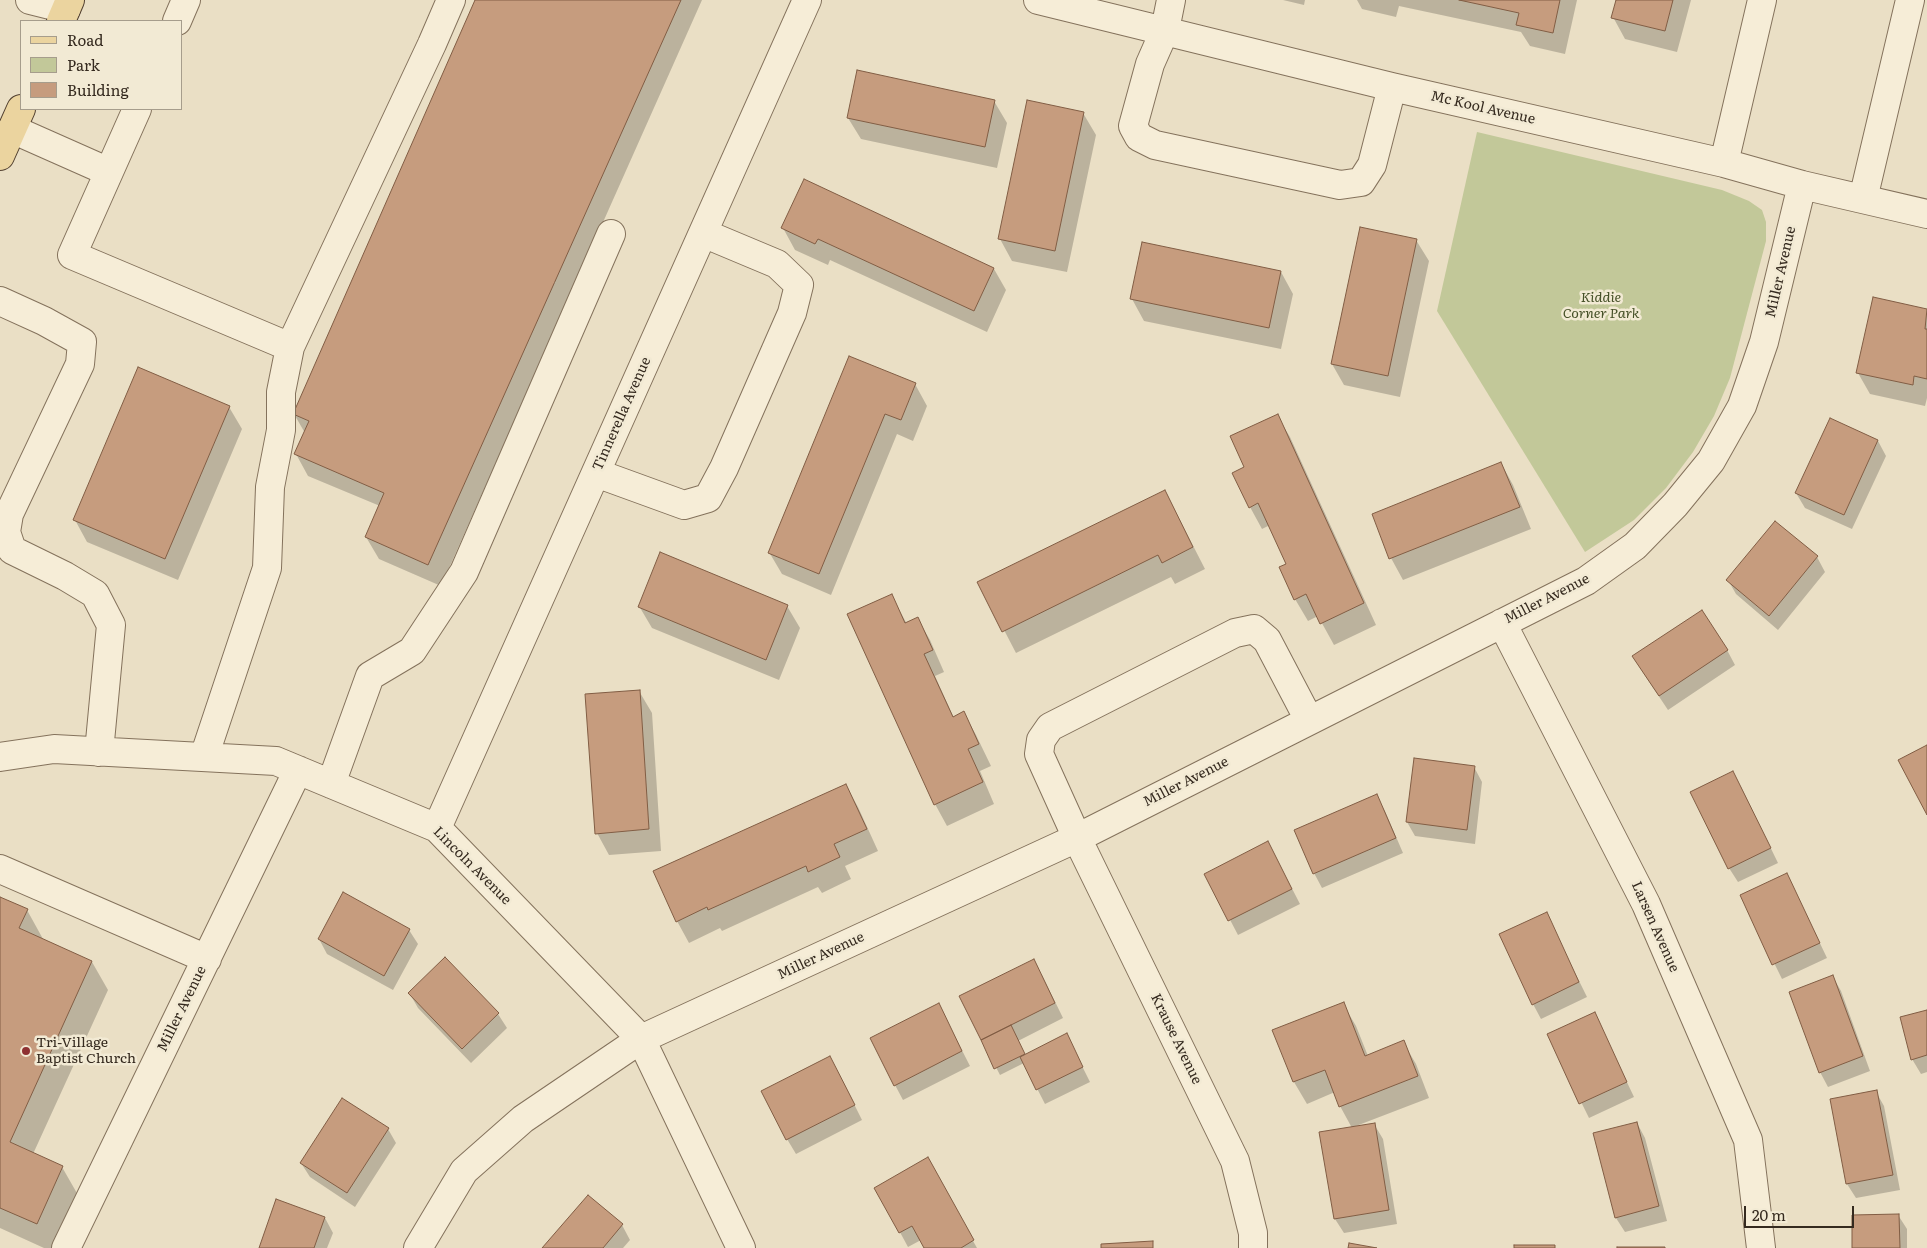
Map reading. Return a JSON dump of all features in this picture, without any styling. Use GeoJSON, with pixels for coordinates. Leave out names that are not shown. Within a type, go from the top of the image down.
{"type":"FeatureCollection","features":[{"type":"Feature","properties":{"kind":"main road"},"geometry":{"type":"LineString","coordinates":[[0,156],[17,119]]}},
{"type":"Feature","properties":{"kind":"street"},"geometry":{"type":"LineString","coordinates":[[30,0],[66,10]]}},
{"type":"Feature","properties":{"kind":"street"},"geometry":{"type":"LineString","coordinates":[[177,20],[186,0]]}},
{"type":"Feature","properties":{"kind":"street"},"geometry":{"type":"LineString","coordinates":[[204,757],[267,568],[270,487],[281,430],[280,392],[290,348],[451,0]]}},
{"type":"Feature","properties":{"kind":"street","name":"Tinnerella Avenue"},"geometry":{"type":"LineString","coordinates":[[437,828],[807,0]]}},
{"type":"Feature","properties":{"kind":"street","name":"Mc Kool Avenue"},"geometry":{"type":"LineString","coordinates":[[1038,0],[1392,87],[1724,163],[1802,185],[1927,214]]}},
{"type":"Feature","properties":{"kind":"street"},"geometry":{"type":"LineString","coordinates":[[1171,0],[1165,30],[1150,64],[1133,126],[1139,137],[1155,145],[1340,184],[1361,182],[1372,165],[1392,87]]}},
{"type":"Feature","properties":{"kind":"street"},"geometry":{"type":"LineString","coordinates":[[1724,163],[1762,0]]}},
{"type":"Feature","properties":{"kind":"street"},"geometry":{"type":"LineString","coordinates":[[1863,199],[1910,0]]}},
{"type":"Feature","properties":{"kind":"street"},"geometry":{"type":"LineString","coordinates":[[137,110],[72,255],[290,348]]}},
{"type":"Feature","properties":{"kind":"street"},"geometry":{"type":"LineString","coordinates":[[17,119],[109,172]]}},
{"type":"Feature","properties":{"kind":"street","name":"Miller Avenue"},"geometry":{"type":"LineString","coordinates":[[418,1248],[464,1170],[523,1119],[641,1039],[1077,838],[1586,581],[1635,546],[1674,505],[1711,461],[1742,406],[1764,342],[1802,185]]}},
{"type":"Feature","properties":{"kind":"street"},"geometry":{"type":"LineString","coordinates":[[596,473],[684,505],[708,498],[724,468],[792,313],[799,285],[778,264],[704,232]]}},
{"type":"Feature","properties":{"kind":"street"},"geometry":{"type":"LineString","coordinates":[[331,784],[370,676],[412,651],[464,572],[611,234]]}},
{"type":"Feature","properties":{"kind":"street"},"geometry":{"type":"LineString","coordinates":[[0,301],[44,321],[82,342],[80,364],[9,514],[6,532],[12,550],[65,576],[95,594],[111,625],[99,752]]}},
{"type":"Feature","properties":{"kind":"street","name":"Larsen Avenue"},"geometry":{"type":"LineString","coordinates":[[1502,623],[1646,904],[1748,1140],[1761,1248]]}},
{"type":"Feature","properties":{"kind":"street","name":"Krause Avenue"},"geometry":{"type":"LineString","coordinates":[[1253,1248],[1253,1233],[1235,1161],[1077,838],[1039,754],[1040,740],[1050,727],[1235,633],[1254,629],[1268,640],[1309,720]]}},
{"type":"Feature","properties":{"kind":"street","name":"Lincoln Avenue"},"geometry":{"type":"LineString","coordinates":[[0,757],[54,749],[276,761],[437,828],[641,1039],[741,1248]]}},
{"type":"Feature","properties":{"kind":"street","name":"Miller Avenue"},"geometry":{"type":"LineString","coordinates":[[66,1248],[298,770]]}},
{"type":"Feature","properties":{"kind":"street"},"geometry":{"type":"LineString","coordinates":[[0,869],[207,959]]}},
{"type":"Feature","properties":{"kind":"green space","name":"Kiddie Corner Park"},"geometry":{"type":"Polygon","coordinates":[[[1477,132],[1722,190],[1749,201],[1762,210],[1766,222],[1766,241],[1730,378],[1714,416],[1693,452],[1666,488],[1634,520],[1585,552],[1437,311],[1477,132]]]}},
{"type":"Feature","properties":{"kind":"building"},"geometry":{"type":"Polygon","coordinates":[[[475,0],[681,0],[428,565],[365,537],[384,493],[294,454],[309,421],[293,414],[475,0]]]}},
{"type":"Feature","properties":{"kind":"building"},"geometry":{"type":"Polygon","coordinates":[[[1459,0],[1560,0],[1553,33],[1516,25],[1519,13],[1459,0]]]}},
{"type":"Feature","properties":{"kind":"building"},"geometry":{"type":"Polygon","coordinates":[[[1616,0],[1673,0],[1665,31],[1611,18],[1616,0]]]}},
{"type":"Feature","properties":{"kind":"building"},"geometry":{"type":"Polygon","coordinates":[[[857,70],[995,100],[985,147],[847,118],[857,70]]]}},
{"type":"Feature","properties":{"kind":"building"},"geometry":{"type":"Polygon","coordinates":[[[1027,100],[1084,112],[1055,251],[998,239],[1027,100]]]}},
{"type":"Feature","properties":{"kind":"building"},"geometry":{"type":"Polygon","coordinates":[[[804,179],[994,268],[974,311],[818,239],[815,244],[781,228],[804,179]]]}},
{"type":"Feature","properties":{"kind":"building"},"geometry":{"type":"Polygon","coordinates":[[[1360,227],[1417,239],[1388,376],[1331,364],[1360,227]]]}},
{"type":"Feature","properties":{"kind":"building"},"geometry":{"type":"Polygon","coordinates":[[[1142,242],[1281,271],[1269,328],[1130,299],[1142,242]]]}},
{"type":"Feature","properties":{"kind":"building"},"geometry":{"type":"Polygon","coordinates":[[[1873,297],[1927,309],[1925,329],[1927,329],[1927,379],[1914,376],[1913,385],[1856,373],[1873,297]]]}},
{"type":"Feature","properties":{"kind":"building"},"geometry":{"type":"Polygon","coordinates":[[[849,356],[916,383],[901,420],[885,414],[819,574],[768,553],[849,356]]]}},
{"type":"Feature","properties":{"kind":"building"},"geometry":{"type":"Polygon","coordinates":[[[138,367],[230,406],[165,559],[73,520],[138,367]]]}},
{"type":"Feature","properties":{"kind":"building"},"geometry":{"type":"Polygon","coordinates":[[[1278,414],[1364,603],[1320,624],[1306,594],[1294,600],[1279,567],[1286,564],[1258,503],[1249,508],[1232,473],[1244,467],[1230,436],[1278,414]]]}},
{"type":"Feature","properties":{"kind":"building"},"geometry":{"type":"Polygon","coordinates":[[[1830,418],[1878,440],[1844,515],[1795,493],[1830,418]]]}},
{"type":"Feature","properties":{"kind":"building"},"geometry":{"type":"Polygon","coordinates":[[[1501,462],[1520,507],[1389,559],[1372,514],[1501,462]]]}},
{"type":"Feature","properties":{"kind":"building"},"geometry":{"type":"Polygon","coordinates":[[[1165,490],[1193,547],[1162,563],[1158,555],[1002,632],[977,582],[1165,490]]]}},
{"type":"Feature","properties":{"kind":"building"},"geometry":{"type":"Polygon","coordinates":[[[1775,521],[1818,556],[1769,616],[1726,580],[1775,521]]]}},
{"type":"Feature","properties":{"kind":"building"},"geometry":{"type":"Polygon","coordinates":[[[660,552],[788,605],[766,660],[638,607],[660,552]]]}},
{"type":"Feature","properties":{"kind":"building"},"geometry":{"type":"Polygon","coordinates":[[[892,594],[905,623],[918,617],[933,650],[924,654],[953,717],[964,711],[979,744],[968,749],[983,782],[934,805],[847,614],[892,594]]]}},
{"type":"Feature","properties":{"kind":"building"},"geometry":{"type":"Polygon","coordinates":[[[1702,610],[1728,650],[1659,696],[1632,656],[1702,610]]]}},
{"type":"Feature","properties":{"kind":"building"},"geometry":{"type":"Polygon","coordinates":[[[640,690],[649,829],[595,834],[585,694],[640,690]]]}},
{"type":"Feature","properties":{"kind":"building"},"geometry":{"type":"Polygon","coordinates":[[[1927,745],[1927,815],[1898,760],[1927,745]]]}},
{"type":"Feature","properties":{"kind":"building"},"geometry":{"type":"Polygon","coordinates":[[[1414,758],[1475,766],[1467,830],[1406,822],[1414,758]]]}},
{"type":"Feature","properties":{"kind":"building"},"geometry":{"type":"Polygon","coordinates":[[[1733,771],[1771,848],[1728,869],[1690,792],[1733,771]]]}},
{"type":"Feature","properties":{"kind":"building"},"geometry":{"type":"Polygon","coordinates":[[[846,784],[867,829],[834,844],[840,857],[808,872],[806,866],[708,910],[707,907],[676,922],[653,871],[846,784]]]}},
{"type":"Feature","properties":{"kind":"building"},"geometry":{"type":"Polygon","coordinates":[[[1377,794],[1396,838],[1313,874],[1294,830],[1377,794]]]}},
{"type":"Feature","properties":{"kind":"building"},"geometry":{"type":"Polygon","coordinates":[[[1268,841],[1292,889],[1228,921],[1204,874],[1268,841]]]}},
{"type":"Feature","properties":{"kind":"building"},"geometry":{"type":"Polygon","coordinates":[[[1787,873],[1820,943],[1772,965],[1740,895],[1787,873]]]}},
{"type":"Feature","properties":{"kind":"building"},"geometry":{"type":"Polygon","coordinates":[[[343,892],[410,929],[384,976],[318,939],[343,892]]]}},
{"type":"Feature","properties":{"kind":"building","name":"Tri-Village Baptist Church"},"geometry":{"type":"Polygon","coordinates":[[[0,897],[28,909],[19,928],[92,961],[10,1142],[63,1166],[37,1224],[0,1208],[0,897]]]}},
{"type":"Feature","properties":{"kind":"building"},"geometry":{"type":"Polygon","coordinates":[[[1547,912],[1579,982],[1532,1005],[1499,934],[1547,912]]]}},
{"type":"Feature","properties":{"kind":"building"},"geometry":{"type":"Polygon","coordinates":[[[445,957],[499,1013],[462,1049],[408,993],[445,957]]]}},
{"type":"Feature","properties":{"kind":"building"},"geometry":{"type":"Polygon","coordinates":[[[1034,959],[1055,1003],[981,1040],[959,996],[1034,959]]]}},
{"type":"Feature","properties":{"kind":"building"},"geometry":{"type":"Polygon","coordinates":[[[1833,975],[1863,1056],[1819,1073],[1789,992],[1833,975]]]}},
{"type":"Feature","properties":{"kind":"building"},"geometry":{"type":"Polygon","coordinates":[[[1344,1002],[1365,1056],[1404,1040],[1418,1076],[1339,1107],[1325,1070],[1293,1082],[1272,1030],[1344,1002]]]}},
{"type":"Feature","properties":{"kind":"building"},"geometry":{"type":"Polygon","coordinates":[[[939,1003],[962,1051],[894,1086],[870,1038],[939,1003]]]}},
{"type":"Feature","properties":{"kind":"building"},"geometry":{"type":"Polygon","coordinates":[[[1927,1010],[1927,1055],[1911,1060],[1900,1017],[1927,1010]]]}},
{"type":"Feature","properties":{"kind":"building"},"geometry":{"type":"Polygon","coordinates":[[[1595,1012],[1627,1082],[1579,1104],[1547,1034],[1595,1012]]]}},
{"type":"Feature","properties":{"kind":"building"},"geometry":{"type":"Polygon","coordinates":[[[1011,1025],[1025,1054],[994,1069],[981,1040],[1011,1025]]]}},
{"type":"Feature","properties":{"kind":"building"},"geometry":{"type":"Polygon","coordinates":[[[1067,1033],[1083,1067],[1036,1090],[1020,1057],[1067,1033]]]}},
{"type":"Feature","properties":{"kind":"building"},"geometry":{"type":"Polygon","coordinates":[[[830,1056],[855,1105],[786,1140],[761,1091],[830,1056]]]}},
{"type":"Feature","properties":{"kind":"building"},"geometry":{"type":"Polygon","coordinates":[[[1877,1090],[1893,1175],[1846,1184],[1830,1099],[1877,1090]]]}},
{"type":"Feature","properties":{"kind":"building"},"geometry":{"type":"Polygon","coordinates":[[[342,1098],[389,1128],[347,1193],[300,1163],[342,1098]]]}},
{"type":"Feature","properties":{"kind":"building"},"geometry":{"type":"Polygon","coordinates":[[[1637,1122],[1659,1206],[1615,1218],[1593,1133],[1637,1122]]]}},
{"type":"Feature","properties":{"kind":"building"},"geometry":{"type":"Polygon","coordinates":[[[1375,1123],[1389,1210],[1334,1219],[1319,1132],[1375,1123]]]}},
{"type":"Feature","properties":{"kind":"building"},"geometry":{"type":"Polygon","coordinates":[[[928,1157],[974,1240],[961,1248],[924,1248],[912,1226],[899,1233],[874,1188],[928,1157]]]}},
{"type":"Feature","properties":{"kind":"building"},"geometry":{"type":"Polygon","coordinates":[[[588,1195],[623,1224],[603,1248],[542,1248],[588,1195]]]}},
{"type":"Feature","properties":{"kind":"building"},"geometry":{"type":"Polygon","coordinates":[[[276,1199],[325,1217],[314,1248],[259,1248],[276,1199]]]}},
{"type":"Feature","properties":{"kind":"building"},"geometry":{"type":"Polygon","coordinates":[[[1899,1214],[1900,1248],[1852,1248],[1852,1215],[1899,1214]]]}},
{"type":"Feature","properties":{"kind":"building"},"geometry":{"type":"Polygon","coordinates":[[[1153,1241],[1153,1248],[1101,1248],[1101,1244],[1153,1241]]]}},
{"type":"Feature","properties":{"kind":"building"},"geometry":{"type":"Polygon","coordinates":[[[1349,1243],[1377,1248],[1348,1248],[1349,1243]]]}},
{"type":"Feature","properties":{"kind":"building"},"geometry":{"type":"Polygon","coordinates":[[[1514,1245],[1555,1245],[1555,1248],[1514,1248],[1514,1245]]]}},
{"type":"Feature","properties":{"kind":"building"},"geometry":{"type":"Polygon","coordinates":[[[1665,1247],[1665,1248],[1617,1248],[1665,1247]]]}},
{"type":"Feature","properties":{"kind":"place","name":"Tri-Village Baptist Church"},"geometry":{"type":"Point","coordinates":[26,1051]}}]}
